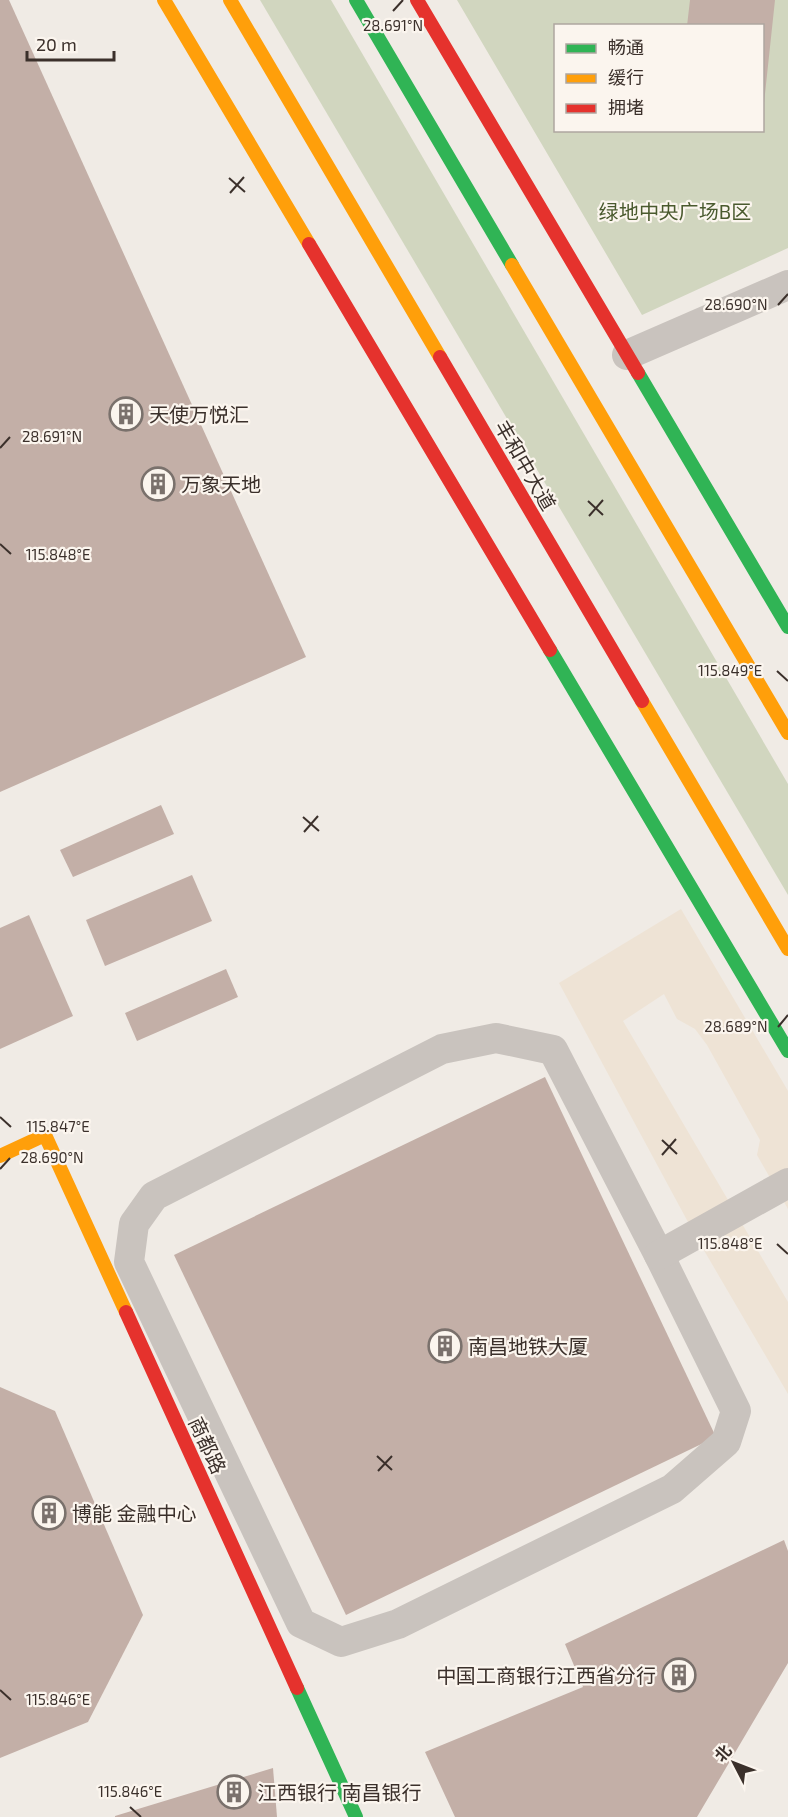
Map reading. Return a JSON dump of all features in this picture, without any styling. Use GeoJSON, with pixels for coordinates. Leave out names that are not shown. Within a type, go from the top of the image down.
{"type":"FeatureCollection","features":[{"type":"Feature","properties":{"kind":"main road"},"geometry":{"type":"LineString","coordinates":[[164,0],[788,1052]]}},
{"type":"Feature","properties":{"kind":"main road","name":"丰和中大道"},"geometry":{"type":"LineString","coordinates":[[230,0],[788,949]]}},
{"type":"Feature","properties":{"kind":"main road"},"geometry":{"type":"LineString","coordinates":[[357,0],[788,733]]}},
{"type":"Feature","properties":{"kind":"main road"},"geometry":{"type":"LineString","coordinates":[[417,0],[788,627]]}},
{"type":"Feature","properties":{"kind":"main road","name":"商都路"},"geometry":{"type":"LineString","coordinates":[[0,1156],[45,1135],[356,1817]]}},
{"type":"Feature","properties":{"kind":"street"},"geometry":{"type":"LineString","coordinates":[[627,355],[788,285]]}},
{"type":"Feature","properties":{"kind":"street"},"geometry":{"type":"LineString","coordinates":[[496,1038],[553,1050],[659,1255],[736,1411],[726,1442],[672,1489],[398,1624],[341,1642],[301,1623],[129,1262],[134,1224],[154,1196],[442,1049],[496,1038]]}},
{"type":"Feature","properties":{"kind":"street"},"geometry":{"type":"LineString","coordinates":[[659,1255],[788,1183]]}},
{"type":"Feature","properties":{"kind":"green space"},"geometry":{"type":"Polygon","coordinates":[[[260,0],[331,0],[788,784],[788,895],[260,0]]]}},
{"type":"Feature","properties":{"kind":"green space","name":"绿地中央广场B区"},"geometry":{"type":"Polygon","coordinates":[[[457,0],[788,0],[788,248],[642,315],[457,0]]]}},
{"type":"Feature","properties":{"kind":"shaded area"},"geometry":{"type":"Polygon","coordinates":[[[681,909],[788,1091],[788,1209],[757,1155],[760,1140],[707,1045],[695,1029],[677,1019],[664,994],[623,1021],[788,1302],[788,1394],[695,1235],[559,983],[681,909]]]}},
{"type":"Feature","properties":{"kind":"building","name":"万象天地"},"geometry":{"type":"Polygon","coordinates":[[[0,0],[9,0],[306,657],[0,792],[0,0]]]}},
{"type":"Feature","properties":{"kind":"building"},"geometry":{"type":"Polygon","coordinates":[[[690,0],[775,0],[764,103],[764,24],[687,24],[690,0]]]}},
{"type":"Feature","properties":{"kind":"building"},"geometry":{"type":"Polygon","coordinates":[[[161,805],[174,834],[73,877],[60,850],[161,805]]]}},
{"type":"Feature","properties":{"kind":"building"},"geometry":{"type":"Polygon","coordinates":[[[192,875],[212,921],[105,966],[86,920],[192,875]]]}},
{"type":"Feature","properties":{"kind":"building"},"geometry":{"type":"Polygon","coordinates":[[[29,915],[73,1016],[0,1049],[0,928],[29,915]]]}},
{"type":"Feature","properties":{"kind":"building"},"geometry":{"type":"Polygon","coordinates":[[[226,969],[238,997],[137,1041],[125,1013],[226,969]]]}},
{"type":"Feature","properties":{"kind":"building","name":"南昌地铁大厦"},"geometry":{"type":"Polygon","coordinates":[[[545,1077],[716,1437],[346,1615],[174,1255],[545,1077]]]}},
{"type":"Feature","properties":{"kind":"building","name":"博能 金融中心"},"geometry":{"type":"Polygon","coordinates":[[[0,1387],[55,1411],[143,1615],[88,1722],[0,1758],[0,1387]]]}},
{"type":"Feature","properties":{"kind":"building","name":"中国工商银行江西省分行"},"geometry":{"type":"Polygon","coordinates":[[[784,1540],[788,1551],[788,1663],[697,1817],[455,1817],[425,1752],[583,1687],[565,1644],[784,1540]]]}},
{"type":"Feature","properties":{"kind":"building","name":"江西银行 南昌银行"},"geometry":{"type":"Polygon","coordinates":[[[273,1768],[277,1817],[115,1817],[115,1816],[273,1768]]]}},
{"type":"Feature","properties":{"kind":"traffic: fast"},"geometry":{"type":"LineString","coordinates":[[356,0],[512,265]]}},
{"type":"Feature","properties":{"kind":"traffic: fast"},"geometry":{"type":"LineString","coordinates":[[638,373],[788,627]]}},
{"type":"Feature","properties":{"kind":"traffic: fast"},"geometry":{"type":"LineString","coordinates":[[550,650],[788,1051]]}},
{"type":"Feature","properties":{"kind":"traffic: fast"},"geometry":{"type":"LineString","coordinates":[[297,1688],[356,1817]]}},
{"type":"Feature","properties":{"kind":"traffic: slow"},"geometry":{"type":"LineString","coordinates":[[164,0],[309,244]]}},
{"type":"Feature","properties":{"kind":"traffic: slow"},"geometry":{"type":"LineString","coordinates":[[230,0],[440,357]]}},
{"type":"Feature","properties":{"kind":"traffic: slow"},"geometry":{"type":"LineString","coordinates":[[512,265],[788,733]]}},
{"type":"Feature","properties":{"kind":"traffic: slow"},"geometry":{"type":"LineString","coordinates":[[642,701],[788,949]]}},
{"type":"Feature","properties":{"kind":"traffic: slow"},"geometry":{"type":"LineString","coordinates":[[0,1156],[45,1135],[126,1312]]}},
{"type":"Feature","properties":{"kind":"traffic: jam"},"geometry":{"type":"LineString","coordinates":[[417,0],[638,373]]}},
{"type":"Feature","properties":{"kind":"traffic: jam"},"geometry":{"type":"LineString","coordinates":[[309,244],[550,650]]}},
{"type":"Feature","properties":{"kind":"traffic: jam"},"geometry":{"type":"LineString","coordinates":[[440,357],[642,701]]}},
{"type":"Feature","properties":{"kind":"traffic: jam"},"geometry":{"type":"LineString","coordinates":[[126,1312],[297,1688]]}},
{"type":"Feature","properties":{"kind":"place","name":"天使万悦汇"},"geometry":{"type":"Point","coordinates":[126,414]}},
{"type":"Feature","properties":{"kind":"place","name":"万象天地"},"geometry":{"type":"Point","coordinates":[158,484]}},
{"type":"Feature","properties":{"kind":"place","name":"南昌地铁大厦"},"geometry":{"type":"Point","coordinates":[445,1346]}},
{"type":"Feature","properties":{"kind":"place","name":"博能 金融中心"},"geometry":{"type":"Point","coordinates":[49,1513]}},
{"type":"Feature","properties":{"kind":"place","name":"中国工商银行江西省分行"},"geometry":{"type":"Point","coordinates":[679,1675]}},
{"type":"Feature","properties":{"kind":"place","name":"江西银行 南昌银行"},"geometry":{"type":"Point","coordinates":[234,1792]}}]}
